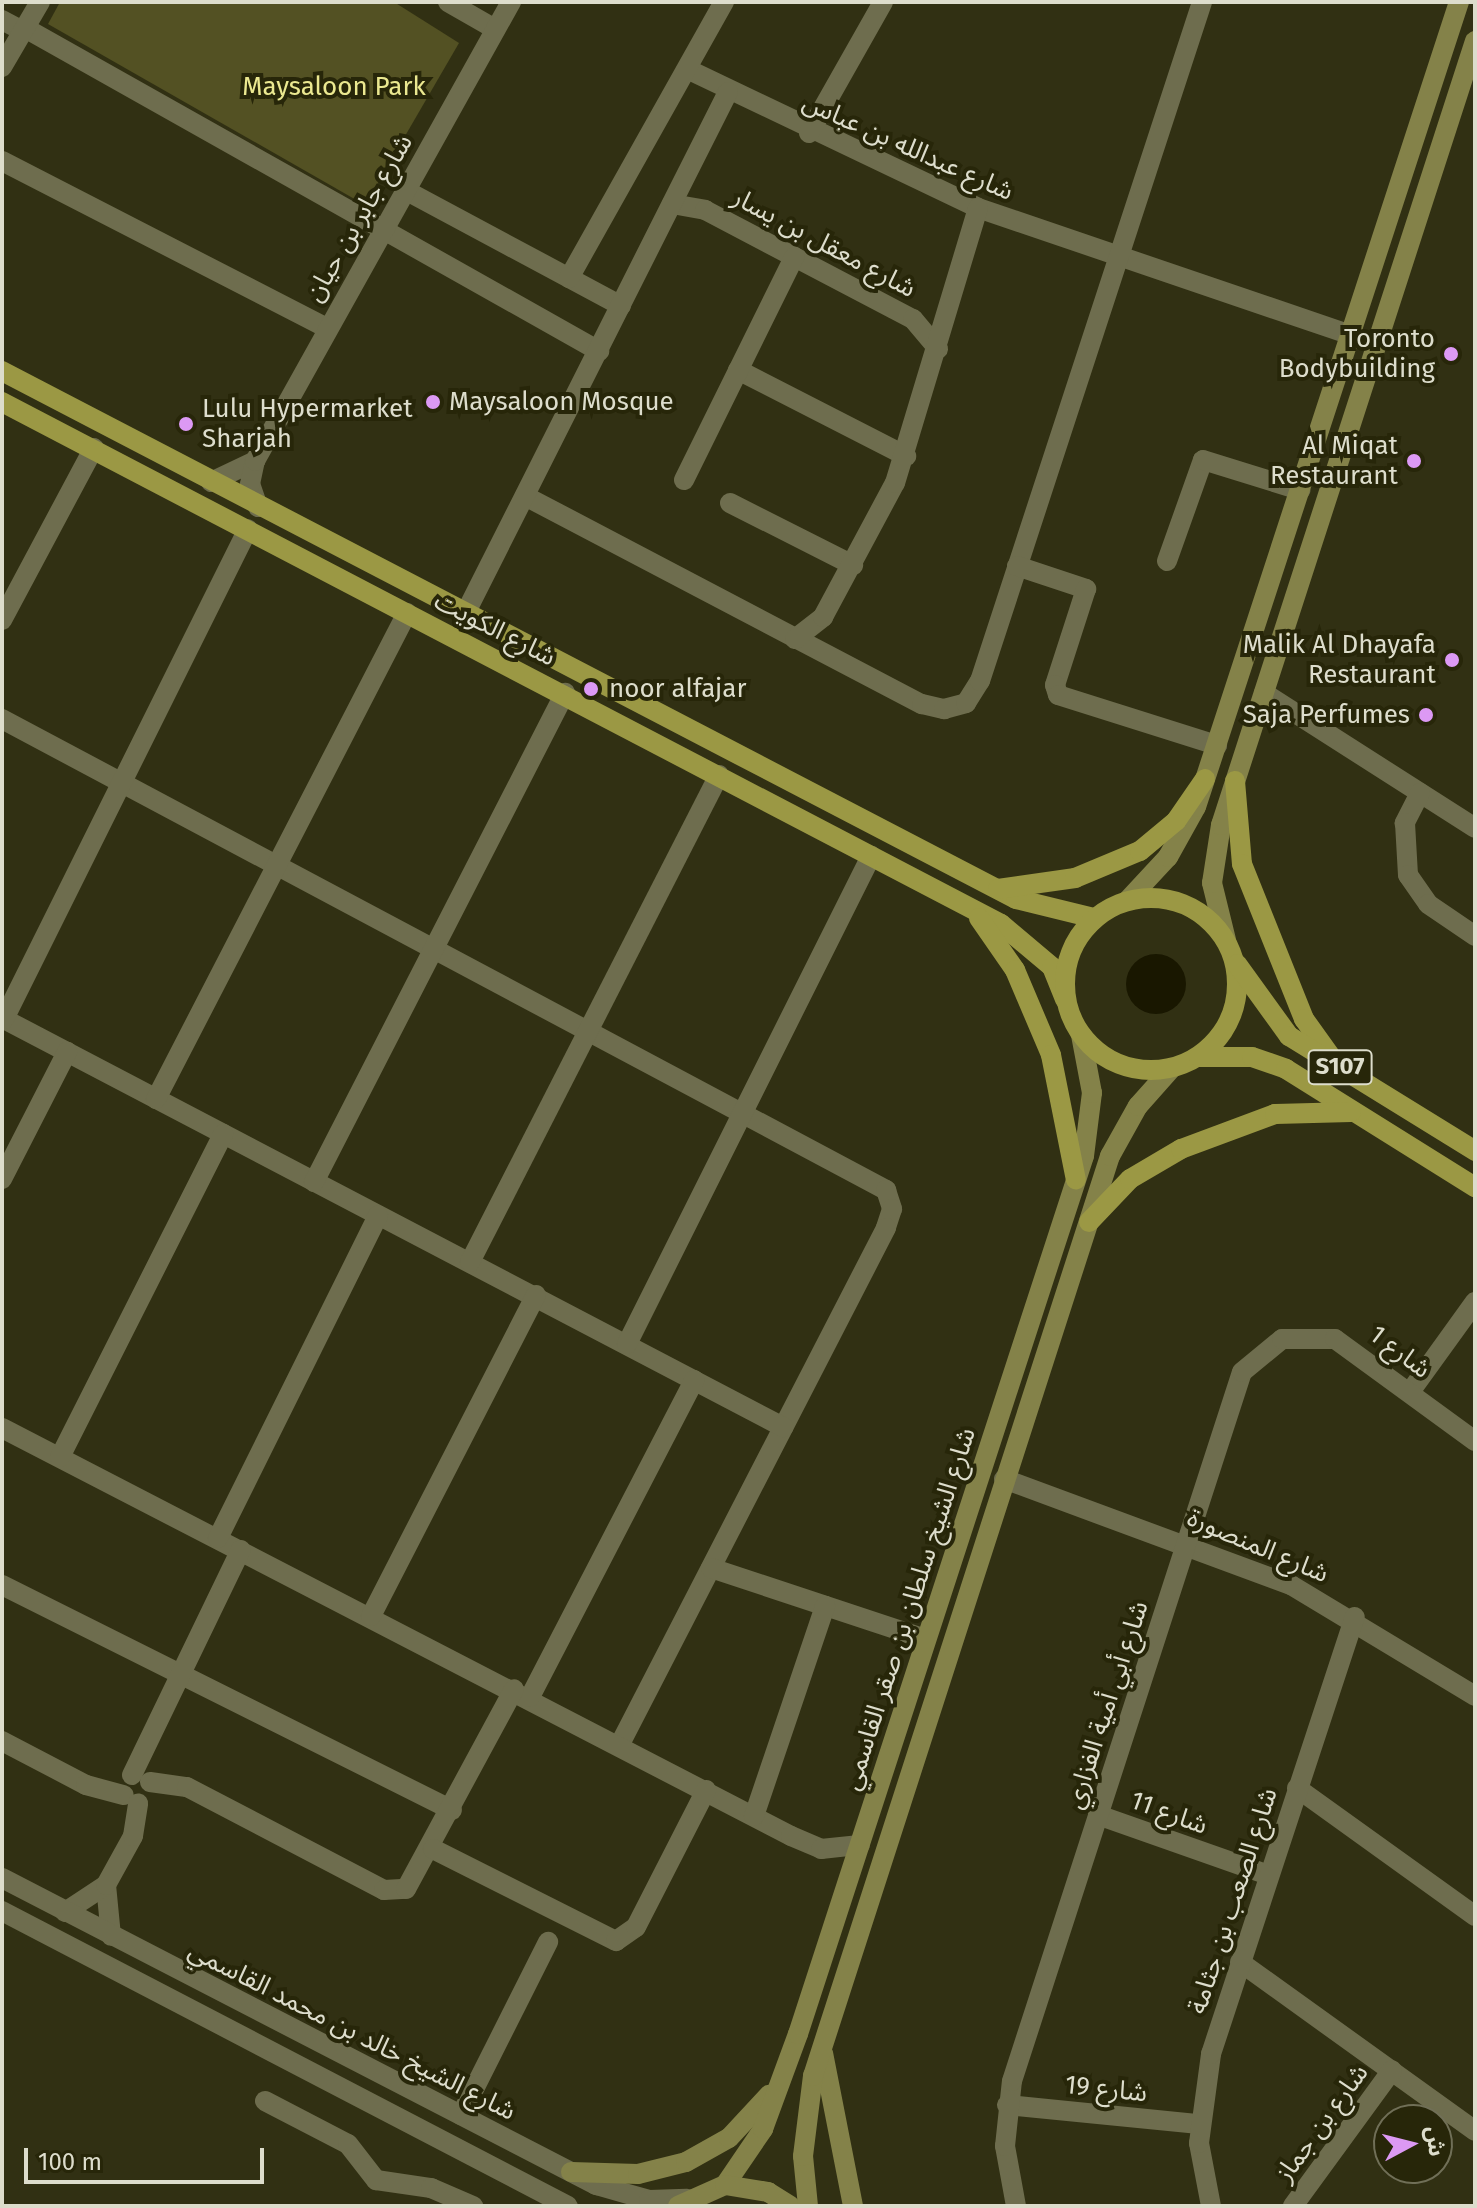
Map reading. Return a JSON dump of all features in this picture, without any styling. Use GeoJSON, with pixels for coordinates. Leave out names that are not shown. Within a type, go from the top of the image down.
{"type":"FeatureCollection","features":[{"type":"Feature","properties":{"kind":"main road"},"geometry":{"type":"LineString","coordinates":[[1459,2],[1205,779],[1176,845],[1128,900],[1094,918],[1065,969],[1065,999],[1081,1035],[1121,1066],[1171,1069],[1199,1057],[1229,1022],[1237,977],[1213,854],[1475,41]]}},
{"type":"Feature","properties":{"kind":"main road"},"geometry":{"type":"LineString","coordinates":[[1341,363],[1332,422],[1348,431]]}},
{"type":"Feature","properties":{"kind":"main road","name":"شارع الكويت"},"geometry":{"type":"LineString","coordinates":[[2,371],[258,507],[998,889],[1053,913],[1094,918]]}},
{"type":"Feature","properties":{"kind":"main road","name":"شارع الكويت"},"geometry":{"type":"LineString","coordinates":[[2,402],[565,693],[972,909],[1028,944],[1052,967],[1065,999]]}},
{"type":"Feature","properties":{"kind":"main road"},"geometry":{"type":"LineString","coordinates":[[319,566],[381,585],[382,571]]}},
{"type":"Feature","properties":{"kind":"main road"},"geometry":{"type":"LineString","coordinates":[[998,889],[1075,878],[1140,851],[1176,821],[1205,779]]}},
{"type":"Feature","properties":{"kind":"main road"},"geometry":{"type":"LineString","coordinates":[[1235,781],[1242,864],[1304,1019],[1347,1071]]}},
{"type":"Feature","properties":{"kind":"main road"},"geometry":{"type":"LineString","coordinates":[[1128,900],[1183,904],[1229,947]]}},
{"type":"Feature","properties":{"kind":"main road"},"geometry":{"type":"LineString","coordinates":[[972,909],[1015,970],[1045,1040],[1064,1098],[1076,1180]]}},
{"type":"Feature","properties":{"kind":"main road","name":"S107"},"geometry":{"type":"LineString","coordinates":[[1229,947],[1276,1024],[1475,1151]]}},
{"type":"Feature","properties":{"kind":"main road","name":"شارع الشيخ سلطان بن صقر القاسمي"},"geometry":{"type":"LineString","coordinates":[[725,2185],[752,2150],[782,2080],[1076,1180],[1092,1093],[1081,1035]]}},
{"type":"Feature","properties":{"kind":"main road","name":"S107"},"geometry":{"type":"LineString","coordinates":[[1199,1057],[1270,1062],[1365,1115],[1475,1187]]}},
{"type":"Feature","properties":{"kind":"main road","name":"شارع الشيخ سلطان بن صقر القاسمي"},"geometry":{"type":"LineString","coordinates":[[808,2206],[805,2116],[822,2048],[1089,1222],[1122,1130],[1171,1069]]}},
{"type":"Feature","properties":{"kind":"main road"},"geometry":{"type":"LineString","coordinates":[[1089,1222],[1130,1179],[1194,1144],[1297,1109],[1365,1115]]}},
{"type":"Feature","properties":{"kind":"main road"},"geometry":{"type":"LineString","coordinates":[[822,2048],[853,2206]]}},
{"type":"Feature","properties":{"kind":"main road"},"geometry":{"type":"LineString","coordinates":[[571,2172],[638,2174],[686,2162],[729,2138],[782,2080]]}},
{"type":"Feature","properties":{"kind":"main road"},"geometry":{"type":"LineString","coordinates":[[683,2202],[725,2185],[768,2192],[790,2206]]}},
{"type":"Feature","properties":{"kind":"street"},"geometry":{"type":"LineString","coordinates":[[2,67],[40,2]]}},
{"type":"Feature","properties":{"kind":"street"},"geometry":{"type":"LineString","coordinates":[[448,2],[495,29]]}},
{"type":"Feature","properties":{"kind":"street","name":"شارع جابر بن حيان"},"geometry":{"type":"LineString","coordinates":[[258,507],[250,484],[255,461],[511,2]]}},
{"type":"Feature","properties":{"kind":"street"},"geometry":{"type":"LineString","coordinates":[[569,278],[724,2]]}},
{"type":"Feature","properties":{"kind":"street"},"geometry":{"type":"LineString","coordinates":[[809,133],[883,2]]}},
{"type":"Feature","properties":{"kind":"street"},"geometry":{"type":"LineString","coordinates":[[525,496],[922,704],[955,709],[975,693],[1202,2]]}},
{"type":"Feature","properties":{"kind":"street"},"geometry":{"type":"LineString","coordinates":[[2,20],[24,29],[599,351]]}},
{"type":"Feature","properties":{"kind":"street","name":"شارع عبدالله بن عباس"},"geometry":{"type":"LineString","coordinates":[[687,69],[809,133],[978,208],[1115,260],[1350,335]]}},
{"type":"Feature","properties":{"kind":"street"},"geometry":{"type":"LineString","coordinates":[[466,612],[728,92]]}},
{"type":"Feature","properties":{"kind":"street"},"geometry":{"type":"LineString","coordinates":[[2,161],[327,328]]}},
{"type":"Feature","properties":{"kind":"street"},"geometry":{"type":"LineString","coordinates":[[405,190],[621,306]]}},
{"type":"Feature","properties":{"kind":"street","name":"شارع معقل بن يسار"},"geometry":{"type":"LineString","coordinates":[[672,204],[705,210],[922,324],[938,349]]}},
{"type":"Feature","properties":{"kind":"street"},"geometry":{"type":"LineString","coordinates":[[795,639],[823,617],[853,565],[906,456],[978,208]]}},
{"type":"Feature","properties":{"kind":"street"},"geometry":{"type":"LineString","coordinates":[[684,480],[794,257]]}},
{"type":"Feature","properties":{"kind":"street"},"geometry":{"type":"LineString","coordinates":[[738,370],[906,456]]}},
{"type":"Feature","properties":{"kind":"street"},"geometry":{"type":"LineString","coordinates":[[2,620],[94,448]]}},
{"type":"Feature","properties":{"kind":"street"},"geometry":{"type":"LineString","coordinates":[[1167,561],[1203,460],[1300,490]]}},
{"type":"Feature","properties":{"kind":"street"},"geometry":{"type":"LineString","coordinates":[[211,482],[255,461]]}},
{"type":"Feature","properties":{"kind":"street"},"geometry":{"type":"LineString","coordinates":[[730,503],[853,565]]}},
{"type":"Feature","properties":{"kind":"street"},"geometry":{"type":"LineString","coordinates":[[248,529],[3,1018],[783,1427]]}},
{"type":"Feature","properties":{"kind":"street"},"geometry":{"type":"LineString","coordinates":[[1017,566],[1086,589],[1055,685],[1058,695],[1217,745]]}},
{"type":"Feature","properties":{"kind":"street"},"geometry":{"type":"LineString","coordinates":[[156,1099],[407,613]]}},
{"type":"Feature","properties":{"kind":"street"},"geometry":{"type":"LineString","coordinates":[[314,1182],[565,693]]}},
{"type":"Feature","properties":{"kind":"street"},"geometry":{"type":"LineString","coordinates":[[1264,693],[1475,828]]}},
{"type":"Feature","properties":{"kind":"street"},"geometry":{"type":"LineString","coordinates":[[2,719],[743,1112],[878,1185],[891,1199],[886,1228],[620,1744]]}},
{"type":"Feature","properties":{"kind":"street"},"geometry":{"type":"LineString","coordinates":[[470,1262],[719,775]]}},
{"type":"Feature","properties":{"kind":"street"},"geometry":{"type":"LineString","coordinates":[[1420,793],[1405,823],[1408,875],[1428,904],[1475,936]]}},
{"type":"Feature","properties":{"kind":"street"},"geometry":{"type":"LineString","coordinates":[[627,1344],[871,856]]}},
{"type":"Feature","properties":{"kind":"street"},"geometry":{"type":"LineString","coordinates":[[2,1179],[67,1052]]}},
{"type":"Feature","properties":{"kind":"street"},"geometry":{"type":"LineString","coordinates":[[60,1457],[223,1134]]}},
{"type":"Feature","properties":{"kind":"street"},"geometry":{"type":"LineString","coordinates":[[218,1538],[378,1215]]}},
{"type":"Feature","properties":{"kind":"street"},"geometry":{"type":"LineString","coordinates":[[371,1616],[536,1295]]}},
{"type":"Feature","properties":{"kind":"street"},"geometry":{"type":"LineString","coordinates":[[1410,1392],[1475,1302]]}},
{"type":"Feature","properties":{"kind":"street","name":"شارع 1"},"geometry":{"type":"LineString","coordinates":[[1282,1339],[1335,1339],[1475,1441]]}},
{"type":"Feature","properties":{"kind":"street","name":"شارع أبي أمية الفزاري"},"geometry":{"type":"LineString","coordinates":[[1016,2206],[1005,2146],[1007,2105],[1187,1544],[1235,1384],[1259,1352],[1282,1339]]}},
{"type":"Feature","properties":{"kind":"street"},"geometry":{"type":"LineString","coordinates":[[141,1778],[199,1792],[384,1890],[416,1882],[452,1810],[522,1693],[694,1380]]}},
{"type":"Feature","properties":{"kind":"street"},"geometry":{"type":"LineString","coordinates":[[2,1428],[821,1849],[847,1879]]}},
{"type":"Feature","properties":{"kind":"street","name":"شارع المنصورة"},"geometry":{"type":"LineString","coordinates":[[1004,1479],[1187,1544],[1355,1617],[1475,1696]]}},
{"type":"Feature","properties":{"kind":"street"},"geometry":{"type":"LineString","coordinates":[[65,1912],[106,1885],[133,1836],[131,1799],[179,1675],[241,1550]]}},
{"type":"Feature","properties":{"kind":"street"},"geometry":{"type":"LineString","coordinates":[[711,1568],[926,1639]]}},
{"type":"Feature","properties":{"kind":"street"},"geometry":{"type":"LineString","coordinates":[[2,1585],[452,1810]]}},
{"type":"Feature","properties":{"kind":"street"},"geometry":{"type":"LineString","coordinates":[[754,1816],[825,1606]]}},
{"type":"Feature","properties":{"kind":"street","name":"شارع الصعب بن جثامة"},"geometry":{"type":"LineString","coordinates":[[1211,2206],[1199,2124],[1211,2054],[1355,1617]]}},
{"type":"Feature","properties":{"kind":"street"},"geometry":{"type":"LineString","coordinates":[[2,1741],[86,1785],[131,1799]]}},
{"type":"Feature","properties":{"kind":"street"},"geometry":{"type":"LineString","coordinates":[[1297,1788],[1475,1916]]}},
{"type":"Feature","properties":{"kind":"street"},"geometry":{"type":"LineString","coordinates":[[433,1849],[616,1941],[636,1927],[706,1790]]}},
{"type":"Feature","properties":{"kind":"street","name":"شارع 11"},"geometry":{"type":"LineString","coordinates":[[1098,1815],[1268,1875]]}},
{"type":"Feature","properties":{"kind":"street"},"geometry":{"type":"LineString","coordinates":[[821,1849],[860,1845]]}},
{"type":"Feature","properties":{"kind":"street","name":"شارع الشيخ خالد بن محمد القاسمي"},"geometry":{"type":"LineString","coordinates":[[2,1878],[571,2172],[622,2195],[683,2202]]}},
{"type":"Feature","properties":{"kind":"street"},"geometry":{"type":"LineString","coordinates":[[106,1885],[111,1936]]}},
{"type":"Feature","properties":{"kind":"street"},"geometry":{"type":"LineString","coordinates":[[2,1911],[204,2019],[568,2206]]}},
{"type":"Feature","properties":{"kind":"street"},"geometry":{"type":"LineString","coordinates":[[461,2115],[548,1942]]}},
{"type":"Feature","properties":{"kind":"street"},"geometry":{"type":"LineString","coordinates":[[1240,1962],[1475,2131]]}},
{"type":"Feature","properties":{"kind":"street"},"geometry":{"type":"LineString","coordinates":[[204,2019],[255,2036],[265,2031],[266,2016]]}},
{"type":"Feature","properties":{"kind":"street","name":"شارع بن جماز"},"geometry":{"type":"LineString","coordinates":[[1293,2206],[1392,2070]]}},
{"type":"Feature","properties":{"kind":"street"},"geometry":{"type":"LineString","coordinates":[[265,2101],[348,2144],[376,2180],[431,2188],[473,2206]]}},
{"type":"Feature","properties":{"kind":"street","name":"شارع 19"},"geometry":{"type":"LineString","coordinates":[[1007,2105],[1199,2124]]}},
{"type":"Feature","properties":{"kind":"street"},"geometry":{"type":"LineString","coordinates":[[529,2185],[550,2206]]}},
{"type":"Feature","properties":{"kind":"green space","name":"Maysaloon Park"},"geometry":{"type":"Polygon","coordinates":[[[60,2],[394,2],[459,43],[365,205],[48,24],[60,2]]]}},
{"type":"Feature","properties":{"kind":"shaded area"},"geometry":{"type":"Polygon","coordinates":[[[1156,954],[1167,956],[1177,963],[1184,973],[1184,995],[1177,1005],[1167,1012],[1156,1014],[1145,1012],[1135,1005],[1128,995],[1126,984],[1128,973],[1135,963],[1145,956],[1156,954]]]}},
{"type":"Feature","properties":{"kind":"place","name":"Toronto Bodybuilding"},"geometry":{"type":"Point","coordinates":[1451,354]}},
{"type":"Feature","properties":{"kind":"place","name":"Maysaloon Mosque"},"geometry":{"type":"Point","coordinates":[433,402]}},
{"type":"Feature","properties":{"kind":"place","name":"Lulu Hypermarket Sharjah"},"geometry":{"type":"Point","coordinates":[186,424]}},
{"type":"Feature","properties":{"kind":"place","name":"Al Miqat Restaurant"},"geometry":{"type":"Point","coordinates":[1414,461]}},
{"type":"Feature","properties":{"kind":"place","name":"Malik Al Dhayafa Restaurant"},"geometry":{"type":"Point","coordinates":[1452,660]}},
{"type":"Feature","properties":{"kind":"place","name":"noor alfajar"},"geometry":{"type":"Point","coordinates":[591,689]}},
{"type":"Feature","properties":{"kind":"place","name":"Saja Perfumes"},"geometry":{"type":"Point","coordinates":[1426,715]}}]}
